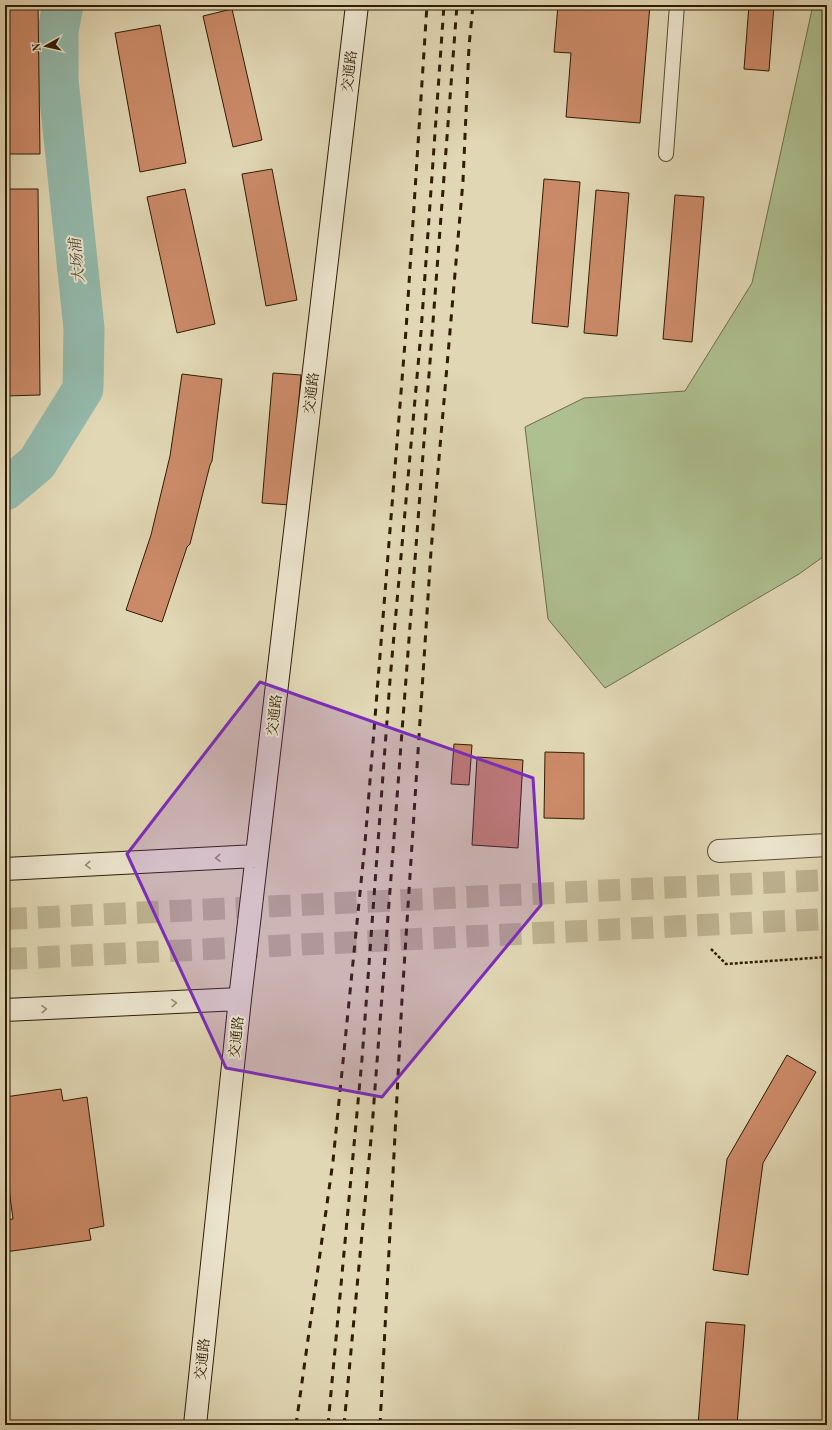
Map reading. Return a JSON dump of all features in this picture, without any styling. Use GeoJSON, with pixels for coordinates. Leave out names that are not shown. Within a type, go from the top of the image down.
{"type":"FeatureCollection","features":[{"type":"Feature","properties":{"kind":"main road","name":"交通路"},"geometry":{"type":"LineString","coordinates":[[194,1425],[240,1000],[357,5]]}},
{"type":"Feature","properties":{"kind":"main road"},"geometry":{"type":"LineString","coordinates":[[719,851],[827,845]]}},
{"type":"Feature","properties":{"kind":"main road"},"geometry":{"type":"LineString","coordinates":[[5,869],[257,856]]}},
{"type":"Feature","properties":{"kind":"main road"},"geometry":{"type":"LineString","coordinates":[[5,1010],[240,1000]]}},
{"type":"Feature","properties":{"kind":"lane"},"geometry":{"type":"LineString","coordinates":[[666,154],[677,5]]}},
{"type":"Feature","properties":{"kind":"path"},"geometry":{"type":"LineString","coordinates":[[712,949],[726,964],[827,957]]}},
{"type":"Feature","properties":{"kind":"highlighted area"},"geometry":{"type":"Polygon","coordinates":[[[260,682],[533,778],[541,905],[382,1097],[226,1068],[127,854],[260,682]]]}},
{"type":"Feature","properties":{"kind":"green space"},"geometry":{"type":"Polygon","coordinates":[[[813,5],[827,5],[827,554],[799,574],[605,688],[548,619],[525,427],[584,398],[685,391],[752,283],[813,5]]]}},
{"type":"Feature","properties":{"kind":"building"},"geometry":{"type":"Polygon","coordinates":[[[5,5],[38,5],[40,154],[5,154],[5,5]]]}},
{"type":"Feature","properties":{"kind":"building"},"geometry":{"type":"Polygon","coordinates":[[[558,5],[650,5],[640,123],[566,117],[571,53],[554,52],[558,5]]]}},
{"type":"Feature","properties":{"kind":"building"},"geometry":{"type":"Polygon","coordinates":[[[749,5],[774,5],[769,71],[744,69],[749,5]]]}},
{"type":"Feature","properties":{"kind":"building"},"geometry":{"type":"Polygon","coordinates":[[[232,9],[262,140],[233,147],[203,16],[232,9]]]}},
{"type":"Feature","properties":{"kind":"building"},"geometry":{"type":"Polygon","coordinates":[[[160,25],[186,163],[140,172],[115,33],[160,25]]]}},
{"type":"Feature","properties":{"kind":"building"},"geometry":{"type":"Polygon","coordinates":[[[272,169],[297,300],[266,306],[242,174],[272,169]]]}},
{"type":"Feature","properties":{"kind":"building"},"geometry":{"type":"Polygon","coordinates":[[[544,179],[580,182],[568,327],[532,323],[544,179]]]}},
{"type":"Feature","properties":{"kind":"building"},"geometry":{"type":"Polygon","coordinates":[[[5,189],[38,189],[40,395],[5,396],[5,189]]]}},
{"type":"Feature","properties":{"kind":"building"},"geometry":{"type":"Polygon","coordinates":[[[185,189],[215,324],[177,333],[147,197],[185,189]]]}},
{"type":"Feature","properties":{"kind":"building"},"geometry":{"type":"Polygon","coordinates":[[[596,190],[629,193],[617,336],[584,333],[596,190]]]}},
{"type":"Feature","properties":{"kind":"building"},"geometry":{"type":"Polygon","coordinates":[[[675,195],[704,197],[692,342],[663,339],[675,195]]]}},
{"type":"Feature","properties":{"kind":"building"},"geometry":{"type":"Polygon","coordinates":[[[273,373],[301,375],[290,505],[262,503],[273,373]]]}},
{"type":"Feature","properties":{"kind":"building"},"geometry":{"type":"Polygon","coordinates":[[[182,374],[222,379],[212,461],[190,544],[187,547],[162,622],[126,610],[151,535],[170,456],[182,374]]]}},
{"type":"Feature","properties":{"kind":"building"},"geometry":{"type":"Polygon","coordinates":[[[454,744],[472,745],[469,785],[451,784],[454,744]]]}},
{"type":"Feature","properties":{"kind":"building"},"geometry":{"type":"Polygon","coordinates":[[[545,752],[584,753],[584,819],[544,818],[545,752]]]}},
{"type":"Feature","properties":{"kind":"building"},"geometry":{"type":"Polygon","coordinates":[[[477,757],[523,760],[518,848],[472,845],[477,757]]]}},
{"type":"Feature","properties":{"kind":"building"},"geometry":{"type":"Polygon","coordinates":[[[787,1055],[816,1072],[763,1163],[748,1275],[713,1270],[727,1159],[787,1055]]]}},
{"type":"Feature","properties":{"kind":"building"},"geometry":{"type":"Polygon","coordinates":[[[61,1089],[63,1101],[87,1097],[104,1226],[89,1229],[91,1240],[5,1252],[5,1220],[13,1219],[5,1159],[5,1097],[61,1089]]]}},
{"type":"Feature","properties":{"kind":"building"},"geometry":{"type":"Polygon","coordinates":[[[706,1322],[745,1325],[737,1425],[698,1425],[706,1322]]]}},
{"type":"Feature","properties":{"kind":"waterway","name":"大场浦"},"geometry":{"type":"LineString","coordinates":[[5,490],[37,463],[83,389],[84,328],[58,80],[58,31],[63,5]]}},
{"type":"Feature","properties":{"kind":"tunnel"},"geometry":{"type":"LineString","coordinates":[[5,919],[827,880]]}},
{"type":"Feature","properties":{"kind":"tunnel"},"geometry":{"type":"LineString","coordinates":[[5,959],[827,919]]}},
{"type":"Feature","properties":{"kind":"railway"},"geometry":{"type":"LineString","coordinates":[[296,1425],[333,1161],[365,843],[406,330],[427,5]]}},
{"type":"Feature","properties":{"kind":"railway"},"geometry":{"type":"LineString","coordinates":[[328,1425],[362,1059],[390,680],[421,332],[444,5]]}},
{"type":"Feature","properties":{"kind":"railway"},"geometry":{"type":"LineString","coordinates":[[344,1425],[372,1128],[457,5]]}},
{"type":"Feature","properties":{"kind":"railway"},"geometry":{"type":"LineString","coordinates":[[380,1425],[402,999],[431,551],[463,181],[469,46],[473,5]]}}]}
